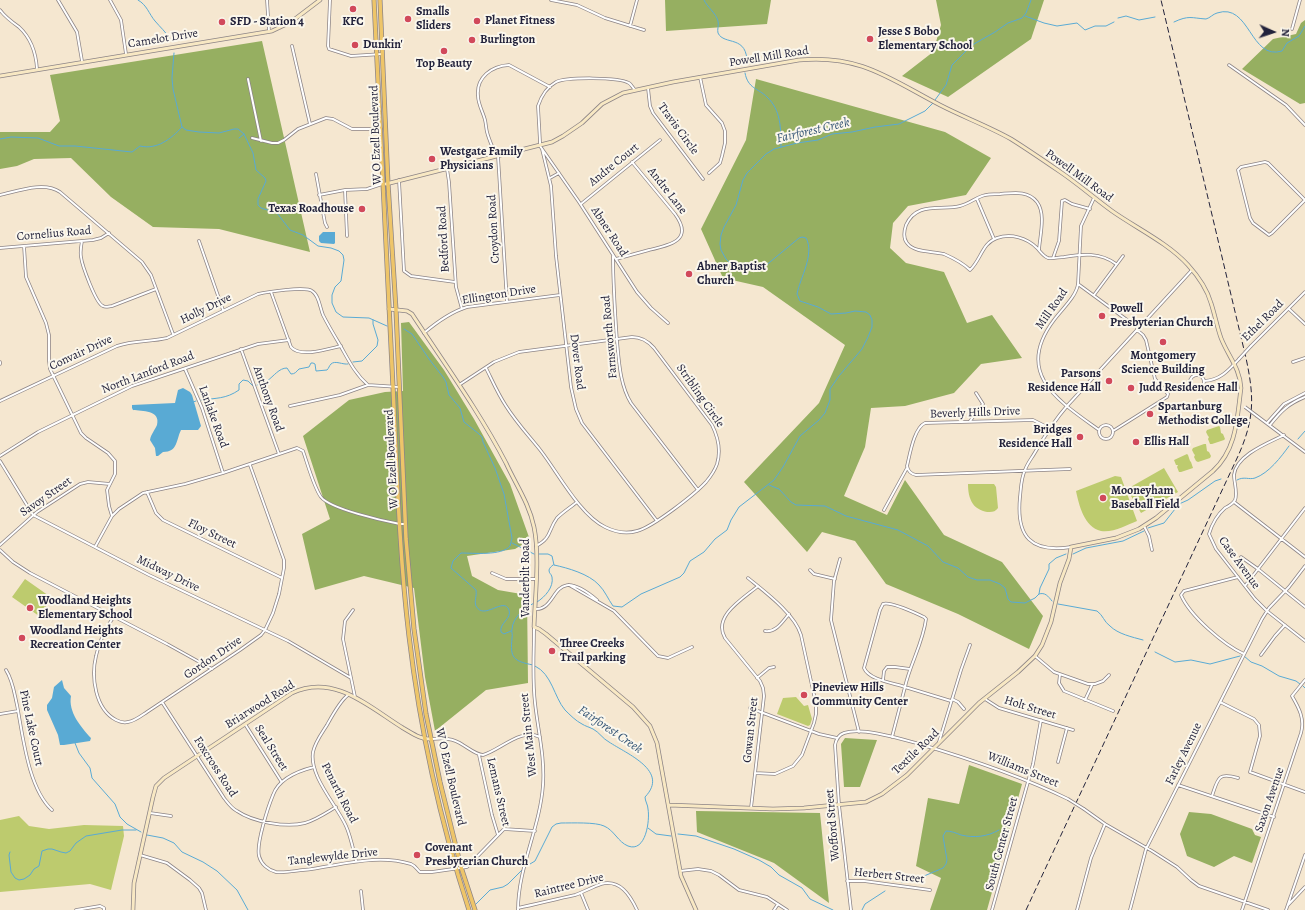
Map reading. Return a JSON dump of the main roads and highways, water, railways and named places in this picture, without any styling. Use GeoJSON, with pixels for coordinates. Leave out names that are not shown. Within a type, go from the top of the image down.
{"type":"FeatureCollection","features":[{"type":"Feature","properties":{"kind":"main road","name":"W O Ezell Boulevard"},"geometry":{"type":"LineString","coordinates":[[374,0],[400,524],[409,636],[425,739],[443,820],[469,910]]}},
{"type":"Feature","properties":{"kind":"main road","name":"W O Ezell Boulevard"},"geometry":{"type":"LineString","coordinates":[[380,0],[408,573],[421,686],[431,739],[461,867],[475,910]]}},
{"type":"Feature","properties":{"kind":"main road"},"geometry":{"type":"LineString","coordinates":[[403,574],[408,573]]}},
{"type":"Feature","properties":{"kind":"main road"},"geometry":{"type":"LineString","coordinates":[[416,687],[421,686]]}},
{"type":"Feature","properties":{"kind":"water"},"geometry":{"type":"Polygon","coordinates":[[[323,232],[335,232],[334,244],[321,243],[319,241],[319,236],[323,232]]]}},
{"type":"Feature","properties":{"kind":"water"},"geometry":{"type":"Polygon","coordinates":[[[183,388],[192,395],[201,426],[198,430],[181,430],[174,448],[156,456],[155,448],[150,440],[157,425],[156,416],[150,412],[133,410],[132,405],[175,403],[178,390],[183,388]]]}},
{"type":"Feature","properties":{"kind":"water"},"geometry":{"type":"Polygon","coordinates":[[[62,680],[64,688],[71,696],[71,708],[73,713],[79,724],[91,738],[90,741],[60,745],[58,735],[47,710],[47,705],[52,698],[54,687],[62,680]]]}},
{"type":"Feature","properties":{"kind":"waterway"},"geometry":{"type":"LineString","coordinates":[[138,0],[146,7],[170,39]]}},
{"type":"Feature","properties":{"kind":"waterway"},"geometry":{"type":"LineString","coordinates":[[704,0],[717,18],[718,33],[721,37],[740,44],[744,48],[747,64]]}},
{"type":"Feature","properties":{"kind":"waterway","name":"Fairforest Creek"},"geometry":{"type":"LineString","coordinates":[[935,100],[946,85],[952,65],[974,44],[1008,23],[1022,18],[1026,13],[1031,0]]}},
{"type":"Feature","properties":{"kind":"waterway"},"geometry":{"type":"LineString","coordinates":[[1174,22],[1187,18],[1206,19],[1217,13],[1228,12],[1237,16],[1263,48],[1271,52],[1282,51],[1287,43],[1299,36],[1305,26]]}},
{"type":"Feature","properties":{"kind":"waterway"},"geometry":{"type":"LineString","coordinates":[[1025,16],[1057,26],[1077,23],[1085,30],[1095,26],[1106,26],[1114,22]]}},
{"type":"Feature","properties":{"kind":"waterway"},"geometry":{"type":"LineString","coordinates":[[1118,18],[1126,16],[1139,20],[1155,17]]}},
{"type":"Feature","properties":{"kind":"waterway"},"geometry":{"type":"LineString","coordinates":[[174,53],[172,78],[173,89],[182,127],[186,130],[219,133],[238,129],[244,134],[253,153],[256,170],[265,178],[266,181],[258,199],[258,205],[261,208],[277,213],[290,230],[303,235],[318,246],[331,248],[339,251],[343,255],[344,260],[341,281],[335,287],[332,295],[332,303],[336,312],[343,317],[369,318],[387,326]]}},
{"type":"Feature","properties":{"kind":"waterway"},"geometry":{"type":"LineString","coordinates":[[745,73],[748,82],[772,102],[778,114],[781,147]]}},
{"type":"Feature","properties":{"kind":"waterway","name":"Fairforest Creek"},"geometry":{"type":"LineString","coordinates":[[554,565],[572,570],[595,581],[605,592],[613,606],[622,607],[641,594],[680,577],[684,573],[690,561],[704,552],[715,539],[727,530],[739,507],[774,480],[800,436],[825,413],[830,400],[830,389],[862,349],[872,327],[872,320],[870,315],[866,312],[855,311],[831,314],[818,307],[800,301],[797,294],[809,251],[806,238],[799,238],[764,267],[757,270],[739,269],[734,267],[726,259],[721,250],[721,235],[736,205],[743,180],[747,173],[766,154],[774,149],[797,143],[818,140],[832,134],[899,124],[925,111],[933,103]]}},
{"type":"Feature","properties":{"kind":"waterway"},"geometry":{"type":"LineString","coordinates":[[0,139],[11,137],[38,138],[59,146],[75,146],[132,152],[140,146],[146,147],[158,145],[173,136],[182,127]]}},
{"type":"Feature","properties":{"kind":"waterway"},"geometry":{"type":"LineString","coordinates":[[239,138],[244,134]]}},
{"type":"Feature","properties":{"kind":"waterway"},"geometry":{"type":"LineString","coordinates":[[353,362],[362,361],[377,346],[378,340],[373,320]]}},
{"type":"Feature","properties":{"kind":"waterway"},"geometry":{"type":"LineString","coordinates":[[404,329],[412,334],[443,377],[446,382],[449,395],[460,408],[464,422],[482,437],[495,468],[504,494],[512,538],[510,546],[494,553],[461,553],[453,561],[451,568],[476,590],[475,604],[480,610],[484,611],[506,606],[509,610],[509,616],[502,626],[501,632],[504,634],[511,631]]}},
{"type":"Feature","properties":{"kind":"waterway"},"geometry":{"type":"LineString","coordinates":[[257,385],[267,381],[284,368],[287,368],[292,374],[299,369],[309,367],[311,363],[315,364],[316,371],[327,370],[331,364],[335,362],[348,364]]}},
{"type":"Feature","properties":{"kind":"waterway"},"geometry":{"type":"LineString","coordinates":[[201,400],[221,398],[230,395],[239,390],[239,384],[243,380],[248,381],[253,386]]}},
{"type":"Feature","properties":{"kind":"waterway"},"geometry":{"type":"LineString","coordinates":[[1298,439],[1305,431]]}},
{"type":"Feature","properties":{"kind":"waterway"},"geometry":{"type":"LineString","coordinates":[[1237,480],[1242,478],[1251,479],[1260,476],[1274,464],[1289,446]]}},
{"type":"Feature","properties":{"kind":"waterway"},"geometry":{"type":"LineString","coordinates":[[1148,528],[1164,523],[1179,504],[1188,500],[1215,481],[1221,479]]}},
{"type":"Feature","properties":{"kind":"waterway"},"geometry":{"type":"LineString","coordinates":[[769,485],[779,489],[791,502],[796,505],[825,506],[846,516],[898,530],[928,546],[943,562],[958,568],[968,577],[977,580],[990,580],[1000,584],[1005,588],[1008,599],[1011,602],[1025,603],[1035,598],[1039,594],[1040,588],[1049,569],[1049,564],[1056,558],[1066,554]]}},
{"type":"Feature","properties":{"kind":"waterway"},"geometry":{"type":"LineString","coordinates":[[1073,554],[1086,548],[1123,541],[1144,531]]}},
{"type":"Feature","properties":{"kind":"waterway"},"geometry":{"type":"LineString","coordinates":[[512,543],[534,554]]}},
{"type":"Feature","properties":{"kind":"waterway"},"geometry":{"type":"LineString","coordinates":[[539,554],[548,554],[552,556],[554,565]]}},
{"type":"Feature","properties":{"kind":"waterway","name":"Fairforest Creek"},"geometry":{"type":"LineString","coordinates":[[537,602],[546,595],[552,584],[552,577],[549,570],[553,565]]}},
{"type":"Feature","properties":{"kind":"waterway"},"geometry":{"type":"LineString","coordinates":[[1039,594],[1045,594],[1052,601]]}},
{"type":"Feature","properties":{"kind":"waterway","name":"Fairforest Creek"},"geometry":{"type":"LineString","coordinates":[[533,665],[521,662],[514,658],[512,654],[512,631],[514,621],[517,617],[534,603]]}},
{"type":"Feature","properties":{"kind":"waterway"},"geometry":{"type":"LineString","coordinates":[[1058,604],[1097,611],[1113,629],[1125,635],[1143,640]]}},
{"type":"Feature","properties":{"kind":"waterway"},"geometry":{"type":"LineString","coordinates":[[1155,652],[1175,662],[1191,660],[1210,664],[1240,656]]}},
{"type":"Feature","properties":{"kind":"waterway"},"geometry":{"type":"LineString","coordinates":[[1244,656],[1251,662],[1262,666],[1279,676],[1296,681],[1300,684]]}},
{"type":"Feature","properties":{"kind":"waterway","name":"Fairforest Creek"},"geometry":{"type":"LineString","coordinates":[[525,867],[535,861],[552,827],[561,823],[600,825],[611,830],[621,842],[628,846],[634,847],[639,845],[646,834],[648,808],[645,797],[651,788],[652,779],[649,771],[643,764],[607,741],[595,730],[583,725],[569,714],[561,705],[545,674],[535,666]]}},
{"type":"Feature","properties":{"kind":"waterway"},"geometry":{"type":"LineString","coordinates":[[75,743],[79,753],[90,768],[92,778],[115,804],[120,817],[127,824],[141,832]]}},
{"type":"Feature","properties":{"kind":"waterway"},"geometry":{"type":"LineString","coordinates":[[648,828],[656,834],[671,836]]}},
{"type":"Feature","properties":{"kind":"waterway"},"geometry":{"type":"LineString","coordinates":[[10,852],[11,872],[15,878],[19,880],[30,875],[34,869],[39,866],[42,851],[52,849],[66,853],[86,836],[122,830],[136,830]]}},
{"type":"Feature","properties":{"kind":"waterway"},"geometry":{"type":"LineString","coordinates":[[902,882],[917,879],[943,868],[947,860],[943,836],[946,831],[976,837],[990,834],[999,830]]}},
{"type":"Feature","properties":{"kind":"waterway"},"geometry":{"type":"LineString","coordinates":[[678,834],[696,836],[734,849],[759,860],[771,867],[779,875],[802,888],[810,899],[833,910]]}},
{"type":"Feature","properties":{"kind":"waterway"},"geometry":{"type":"LineString","coordinates":[[147,835],[163,838],[174,843],[182,852],[203,862],[217,871],[237,890],[248,910]]}},
{"type":"Feature","properties":{"kind":"waterway","name":"Fairforest Creek"},"geometry":{"type":"LineString","coordinates":[[476,904],[490,890],[503,887],[508,884],[523,869]]}},
{"type":"Feature","properties":{"kind":"waterway"},"geometry":{"type":"LineString","coordinates":[[862,910],[865,904],[885,891]]}},
{"type":"Feature","properties":{"kind":"railway"},"geometry":{"type":"LineString","coordinates":[[1026,910],[1239,454],[1248,429],[1252,406],[1251,384],[1246,358],[1161,0]]}},
{"type":"Feature","properties":{"kind":"place","name":"KFC"},"geometry":{"type":"Point","coordinates":[353,9]}},
{"type":"Feature","properties":{"kind":"place","name":"Smalls Sliders"},"geometry":{"type":"Point","coordinates":[408,19]}},
{"type":"Feature","properties":{"kind":"place","name":"Planet Fitness"},"geometry":{"type":"Point","coordinates":[477,21]}},
{"type":"Feature","properties":{"kind":"place","name":"SFD - Station 4"},"geometry":{"type":"Point","coordinates":[222,22]}},
{"type":"Feature","properties":{"kind":"place","name":"Jesse S Bobo Elementary School"},"geometry":{"type":"Point","coordinates":[870,39]}},
{"type":"Feature","properties":{"kind":"place","name":"Burlington"},"geometry":{"type":"Point","coordinates":[472,40]}},
{"type":"Feature","properties":{"kind":"place","name":"Dunkin'"},"geometry":{"type":"Point","coordinates":[355,45]}},
{"type":"Feature","properties":{"kind":"place","name":"Top Beauty"},"geometry":{"type":"Point","coordinates":[444,51]}},
{"type":"Feature","properties":{"kind":"place","name":"Westgate Family Physicians"},"geometry":{"type":"Point","coordinates":[432,159]}},
{"type":"Feature","properties":{"kind":"place","name":"Texas Roadhouse"},"geometry":{"type":"Point","coordinates":[362,209]}},
{"type":"Feature","properties":{"kind":"place","name":"Abner Baptist Church"},"geometry":{"type":"Point","coordinates":[689,274]}},
{"type":"Feature","properties":{"kind":"place","name":"Powell Presbyterian Church"},"geometry":{"type":"Point","coordinates":[1102,316]}},
{"type":"Feature","properties":{"kind":"place","name":"Montgomery Science Building"},"geometry":{"type":"Point","coordinates":[1163,342]}},
{"type":"Feature","properties":{"kind":"place","name":"Parsons Residence Hall"},"geometry":{"type":"Point","coordinates":[1109,381]}},
{"type":"Feature","properties":{"kind":"place","name":"Judd Residence Hall"},"geometry":{"type":"Point","coordinates":[1131,388]}},
{"type":"Feature","properties":{"kind":"place","name":"Spartanburg Methodist College"},"geometry":{"type":"Point","coordinates":[1150,414]}},
{"type":"Feature","properties":{"kind":"place","name":"Bridges Residence Hall"},"geometry":{"type":"Point","coordinates":[1080,437]}},
{"type":"Feature","properties":{"kind":"place","name":"Ellis Hall"},"geometry":{"type":"Point","coordinates":[1136,442]}},
{"type":"Feature","properties":{"kind":"place","name":"Mooneyham Baseball Field"},"geometry":{"type":"Point","coordinates":[1103,498]}},
{"type":"Feature","properties":{"kind":"place","name":"Woodland Heights Elementary School"},"geometry":{"type":"Point","coordinates":[30,608]}},
{"type":"Feature","properties":{"kind":"place","name":"Woodland Heights Recreation Center"},"geometry":{"type":"Point","coordinates":[22,638]}},
{"type":"Feature","properties":{"kind":"place","name":"Three Creeks Trail parking"},"geometry":{"type":"Point","coordinates":[552,651]}},
{"type":"Feature","properties":{"kind":"place","name":"Pineview Hills Community Center"},"geometry":{"type":"Point","coordinates":[804,695]}},
{"type":"Feature","properties":{"kind":"place","name":"Covenant Presbyterian Church"},"geometry":{"type":"Point","coordinates":[417,855]}}]}
